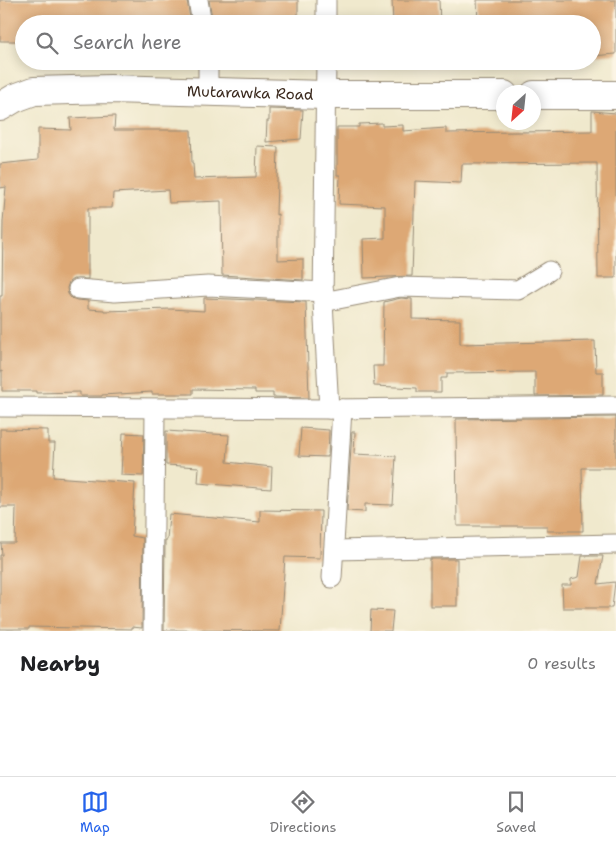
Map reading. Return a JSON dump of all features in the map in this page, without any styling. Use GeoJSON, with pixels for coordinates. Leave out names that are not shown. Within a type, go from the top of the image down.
{"type":"FeatureCollection","features":[{"type":"Feature","properties":{"kind":"street"},"geometry":{"type":"LineString","coordinates":[[198,0],[200,15]]}},
{"type":"Feature","properties":{"kind":"street"},"geometry":{"type":"LineString","coordinates":[[326,0],[326,15]]}},
{"type":"Feature","properties":{"kind":"street"},"geometry":{"type":"LineString","coordinates":[[208,70],[208,92]]}},
{"type":"Feature","properties":{"kind":"street"},"geometry":{"type":"LineString","coordinates":[[326,70],[323,297],[336,409],[332,578]]}},
{"type":"Feature","properties":{"kind":"street","name":"Mutarawka Road"},"geometry":{"type":"LineString","coordinates":[[0,107],[15,98],[34,91],[110,89],[325,95],[496,95]]}},
{"type":"Feature","properties":{"kind":"street"},"geometry":{"type":"LineString","coordinates":[[541,95],[616,95]]}},
{"type":"Feature","properties":{"kind":"street"},"geometry":{"type":"LineString","coordinates":[[78,289],[114,292],[208,286],[323,297],[400,287],[518,290],[549,271]]}},
{"type":"Feature","properties":{"kind":"street"},"geometry":{"type":"LineString","coordinates":[[0,408],[336,409],[616,406]]}},
{"type":"Feature","properties":{"kind":"street"},"geometry":{"type":"LineString","coordinates":[[153,631],[155,409]]}},
{"type":"Feature","properties":{"kind":"street"},"geometry":{"type":"LineString","coordinates":[[334,550],[616,544]]}},
{"type":"Feature","properties":{"kind":"building"},"geometry":{"type":"Polygon","coordinates":[[[0,0],[187,0],[190,15],[15,15],[15,41],[0,41],[0,0]]]}},
{"type":"Feature","properties":{"kind":"building"},"geometry":{"type":"Polygon","coordinates":[[[209,0],[298,0],[298,15],[212,15],[209,0]]]}},
{"type":"Feature","properties":{"kind":"building"},"geometry":{"type":"Polygon","coordinates":[[[392,0],[439,0],[440,15],[393,15],[392,0]]]}},
{"type":"Feature","properties":{"kind":"building"},"geometry":{"type":"Polygon","coordinates":[[[477,0],[616,0],[616,54],[601,55],[601,15],[478,15],[477,0]]]}},
{"type":"Feature","properties":{"kind":"building"},"geometry":{"type":"Polygon","coordinates":[[[269,109],[303,110],[301,139],[266,142],[269,109]]]}},
{"type":"Feature","properties":{"kind":"building"},"geometry":{"type":"Polygon","coordinates":[[[592,111],[616,113],[616,278],[598,278],[597,163],[462,164],[461,183],[415,181],[412,276],[364,278],[363,239],[385,238],[385,206],[339,204],[340,175],[337,175],[337,127],[359,127],[359,124],[382,123],[382,126],[403,125],[403,131],[446,128],[446,133],[592,131],[592,111]]]}},
{"type":"Feature","properties":{"kind":"building"},"geometry":{"type":"Polygon","coordinates":[[[115,116],[114,130],[191,130],[194,179],[256,177],[257,146],[278,147],[276,215],[278,214],[278,260],[303,259],[303,280],[222,275],[221,201],[169,203],[168,190],[113,193],[112,208],[88,208],[88,279],[73,279],[69,282],[68,294],[71,298],[88,301],[88,309],[104,311],[171,309],[204,311],[204,298],[306,302],[309,398],[273,397],[273,393],[255,393],[255,390],[193,389],[193,394],[152,394],[152,392],[102,396],[80,396],[80,392],[36,393],[36,391],[2,391],[2,371],[0,372],[0,296],[2,296],[3,222],[6,187],[0,188],[0,164],[38,160],[38,129],[71,130],[70,118],[115,116]]]}},
{"type":"Feature","properties":{"kind":"building"},"geometry":{"type":"Polygon","coordinates":[[[401,298],[412,299],[412,319],[460,320],[460,344],[595,341],[596,372],[603,372],[603,395],[535,396],[535,372],[447,373],[447,378],[441,378],[441,392],[417,392],[417,388],[374,386],[373,366],[383,366],[384,302],[401,298]]]}},
{"type":"Feature","properties":{"kind":"building"},"geometry":{"type":"Polygon","coordinates":[[[616,417],[616,468],[582,468],[583,531],[547,531],[547,526],[457,526],[456,419],[616,417]]]}},
{"type":"Feature","properties":{"kind":"building"},"geometry":{"type":"Polygon","coordinates":[[[301,428],[329,430],[328,457],[299,456],[301,428]]]}},
{"type":"Feature","properties":{"kind":"building"},"geometry":{"type":"Polygon","coordinates":[[[0,429],[48,430],[48,443],[55,443],[53,477],[135,483],[132,536],[143,538],[142,628],[29,627],[29,629],[0,629],[1,543],[15,543],[16,507],[0,507],[0,429]]]}},
{"type":"Feature","properties":{"kind":"building"},"geometry":{"type":"Polygon","coordinates":[[[166,431],[229,435],[227,462],[272,467],[271,489],[198,483],[199,467],[166,465],[166,431]]]}},
{"type":"Feature","properties":{"kind":"building"},"geometry":{"type":"Polygon","coordinates":[[[352,432],[355,432],[354,454],[396,456],[393,505],[365,504],[365,512],[347,511],[352,432]]]}},
{"type":"Feature","properties":{"kind":"building"},"geometry":{"type":"Polygon","coordinates":[[[123,433],[144,434],[143,476],[121,475],[123,433]]]}},
{"type":"Feature","properties":{"kind":"building"},"geometry":{"type":"Polygon","coordinates":[[[260,510],[321,511],[320,558],[285,557],[280,631],[164,630],[165,540],[167,540],[169,514],[260,522],[260,510]]]}},
{"type":"Feature","properties":{"kind":"building"},"geometry":{"type":"Polygon","coordinates":[[[582,556],[603,556],[598,584],[615,582],[612,608],[563,608],[562,585],[571,585],[571,579],[579,577],[582,556]]]}},
{"type":"Feature","properties":{"kind":"building"},"geometry":{"type":"Polygon","coordinates":[[[430,559],[457,559],[457,606],[430,606],[430,559]]]}},
{"type":"Feature","properties":{"kind":"building"},"geometry":{"type":"Polygon","coordinates":[[[371,610],[393,611],[391,631],[370,631],[371,610]]]}}]}
